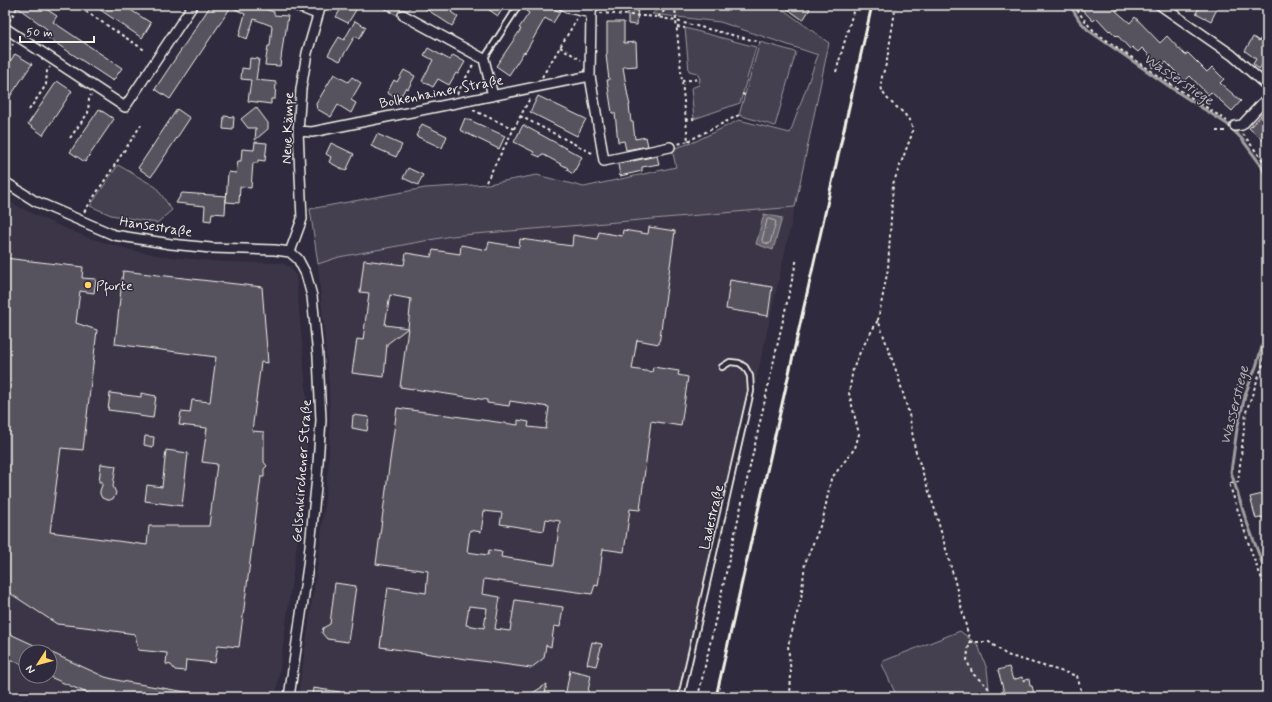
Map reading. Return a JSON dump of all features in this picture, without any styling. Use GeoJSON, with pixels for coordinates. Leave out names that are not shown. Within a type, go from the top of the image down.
{"type":"FeatureCollection","features":[{"type":"Feature","properties":{"kind":"street"},"geometry":{"type":"LineString","coordinates":[[7,25],[18,37],[125,107],[193,5]]}},
{"type":"Feature","properties":{"kind":"street"},"geometry":{"type":"LineString","coordinates":[[294,5],[317,14]]}},
{"type":"Feature","properties":{"kind":"street","name":"Neue Kämpe"},"geometry":{"type":"LineString","coordinates":[[290,252],[302,219],[298,131],[301,89],[307,53],[317,14],[321,5]]}},
{"type":"Feature","properties":{"kind":"street"},"geometry":{"type":"LineString","coordinates":[[563,5],[568,8],[592,9],[590,71],[604,161],[670,147]]}},
{"type":"Feature","properties":{"kind":"street"},"geometry":{"type":"LineString","coordinates":[[1160,5],[1232,55],[1267,86]]}},
{"type":"Feature","properties":{"kind":"street"},"geometry":{"type":"LineString","coordinates":[[403,15],[484,59],[493,96]]}},
{"type":"Feature","properties":{"kind":"street","name":"Bolkenhainer Straße"},"geometry":{"type":"LineString","coordinates":[[298,131],[312,132],[493,96],[590,71]]}},
{"type":"Feature","properties":{"kind":"street"},"geometry":{"type":"LineString","coordinates":[[1232,129],[1242,126],[1267,98]]}},
{"type":"Feature","properties":{"kind":"street","name":"Hansestraße"},"geometry":{"type":"LineString","coordinates":[[5,182],[35,201],[114,235],[171,244],[211,248],[275,250],[290,252]]}},
{"type":"Feature","properties":{"kind":"street","name":"Gelsenkirchener Straße"},"geometry":{"type":"LineString","coordinates":[[289,697],[309,560],[321,420],[318,356],[312,296],[306,274],[298,259],[290,252]]}},
{"type":"Feature","properties":{"kind":"lane"},"geometry":{"type":"LineString","coordinates":[[484,59],[519,5]]}},
{"type":"Feature","properties":{"kind":"lane","name":"Ladestraße"},"geometry":{"type":"LineString","coordinates":[[681,697],[750,391],[750,376],[745,367],[739,363],[730,362],[722,367]]}},
{"type":"Feature","properties":{"kind":"path"},"geometry":{"type":"LineString","coordinates":[[7,25],[19,5]]}},
{"type":"Feature","properties":{"kind":"path"},"geometry":{"type":"LineString","coordinates":[[76,5],[146,51]]}},
{"type":"Feature","properties":{"kind":"path"},"geometry":{"type":"LineString","coordinates":[[379,5],[397,15],[403,15]]}},
{"type":"Feature","properties":{"kind":"path"},"geometry":{"type":"LineString","coordinates":[[658,17],[670,5]]}},
{"type":"Feature","properties":{"kind":"path"},"geometry":{"type":"LineString","coordinates":[[675,5],[688,141]]}},
{"type":"Feature","properties":{"kind":"path"},"geometry":{"type":"LineString","coordinates":[[836,72],[855,5]]}},
{"type":"Feature","properties":{"kind":"path"},"geometry":{"type":"LineString","coordinates":[[790,697],[791,673],[788,646],[801,599],[805,563],[823,519],[831,479],[855,448],[858,434],[849,393],[853,369],[860,350],[878,320],[888,269],[893,184],[912,130],[908,118],[886,97],[881,84],[887,60],[896,5]]}},
{"type":"Feature","properties":{"kind":"path"},"geometry":{"type":"LineString","coordinates":[[1073,5],[1090,27],[1099,35],[1232,129],[1244,135],[1267,166]]}},
{"type":"Feature","properties":{"kind":"path"},"geometry":{"type":"LineString","coordinates":[[592,9],[658,17],[760,42]]}},
{"type":"Feature","properties":{"kind":"path"},"geometry":{"type":"LineString","coordinates":[[677,27],[685,28]]}},
{"type":"Feature","properties":{"kind":"path"},"geometry":{"type":"LineString","coordinates":[[5,55],[18,37]]}},
{"type":"Feature","properties":{"kind":"path"},"geometry":{"type":"LineString","coordinates":[[560,47],[590,71]]}},
{"type":"Feature","properties":{"kind":"path"},"geometry":{"type":"LineString","coordinates":[[451,104],[474,63],[484,59]]}},
{"type":"Feature","properties":{"kind":"path"},"geometry":{"type":"LineString","coordinates":[[28,110],[46,84],[47,71]]}},
{"type":"Feature","properties":{"kind":"path"},"geometry":{"type":"LineString","coordinates":[[682,81],[700,79]]}},
{"type":"Feature","properties":{"kind":"path"},"geometry":{"type":"LineString","coordinates":[[70,138],[88,113],[89,99],[96,88]]}},
{"type":"Feature","properties":{"kind":"path"},"geometry":{"type":"LineString","coordinates":[[471,109],[514,128]]}},
{"type":"Feature","properties":{"kind":"path"},"geometry":{"type":"LineString","coordinates":[[670,147],[688,141],[739,115]]}},
{"type":"Feature","properties":{"kind":"path"},"geometry":{"type":"LineString","coordinates":[[520,116],[592,154],[603,154]]}},
{"type":"Feature","properties":{"kind":"path"},"geometry":{"type":"LineString","coordinates":[[686,120],[694,119]]}},
{"type":"Feature","properties":{"kind":"path"},"geometry":{"type":"LineString","coordinates":[[83,213],[141,125]]}},
{"type":"Feature","properties":{"kind":"path"},"geometry":{"type":"LineString","coordinates":[[1216,131],[1232,129]]}},
{"type":"Feature","properties":{"kind":"path"},"geometry":{"type":"LineString","coordinates":[[698,697],[796,258]]}},
{"type":"Feature","properties":{"kind":"path"},"geometry":{"type":"LineString","coordinates":[[878,320],[898,376],[909,414],[915,449],[935,510],[954,578],[970,642],[967,661],[972,674],[987,686],[993,697]]}},
{"type":"Feature","properties":{"kind":"path"},"geometry":{"type":"LineString","coordinates":[[1267,353],[1246,412],[1238,482],[1229,483],[1253,557],[1267,591]]}},
{"type":"Feature","properties":{"kind":"path"},"geometry":{"type":"LineString","coordinates":[[970,642],[989,642],[1007,655],[1077,676],[1083,697]]}},
{"type":"Feature","properties":{"kind":"shaded area"},"geometry":{"type":"Polygon","coordinates":[[[379,5],[416,5],[415,8],[412,6],[408,10],[400,11],[397,15],[379,5]]]}},
{"type":"Feature","properties":{"kind":"shaded area"},"geometry":{"type":"Polygon","coordinates":[[[663,5],[777,5],[829,43],[795,207],[451,236],[339,257],[318,264],[310,209],[425,188],[488,184],[537,175],[584,187],[676,167],[672,149],[694,142],[739,120],[790,133],[818,55],[720,22],[652,14],[663,5]]]}},
{"type":"Feature","properties":{"kind":"shaded area"},"geometry":{"type":"Polygon","coordinates":[[[685,28],[756,47],[740,103],[694,119],[691,88],[699,85],[700,79],[697,73],[689,71],[685,28]]]}},
{"type":"Feature","properties":{"kind":"shaded area"},"geometry":{"type":"Polygon","coordinates":[[[760,42],[796,52],[775,126],[739,115],[760,42]]]}},
{"type":"Feature","properties":{"kind":"shaded area"},"geometry":{"type":"Polygon","coordinates":[[[118,165],[156,187],[172,210],[157,223],[111,215],[90,206],[118,165]]]}},
{"type":"Feature","properties":{"kind":"shaded area"},"geometry":{"type":"Polygon","coordinates":[[[5,199],[55,224],[89,238],[131,250],[162,256],[224,262],[282,263],[290,267],[296,276],[308,411],[307,447],[303,500],[276,697],[5,697],[5,199]]]}},
{"type":"Feature","properties":{"kind":"shaded area"},"geometry":{"type":"Polygon","coordinates":[[[795,207],[685,697],[298,697],[319,554],[328,471],[330,430],[329,385],[318,264],[339,257],[451,236],[795,207]]]}},
{"type":"Feature","properties":{"kind":"shaded area"},"geometry":{"type":"Polygon","coordinates":[[[960,631],[978,645],[987,669],[990,697],[897,697],[881,662],[960,631]]]}},
{"type":"Feature","properties":{"kind":"water"},"geometry":{"type":"Polygon","coordinates":[[[764,214],[782,218],[773,250],[756,244],[764,214]]]}},
{"type":"Feature","properties":{"kind":"building"},"geometry":{"type":"Polygon","coordinates":[[[14,5],[40,5],[57,16],[53,22],[122,68],[113,81],[44,35],[47,29],[14,5]]]}},
{"type":"Feature","properties":{"kind":"building"},"geometry":{"type":"Polygon","coordinates":[[[93,5],[123,5],[151,23],[142,38],[93,5]]]}},
{"type":"Feature","properties":{"kind":"building"},"geometry":{"type":"Polygon","coordinates":[[[211,5],[254,5],[274,12],[274,15],[288,16],[280,66],[265,65],[268,46],[270,46],[272,26],[254,19],[247,39],[239,36],[245,14],[231,7],[170,99],[155,89],[211,5]]]}},
{"type":"Feature","properties":{"kind":"building"},"geometry":{"type":"Polygon","coordinates":[[[343,5],[359,5],[348,23],[336,17],[343,5]]]}},
{"type":"Feature","properties":{"kind":"building"},"geometry":{"type":"Polygon","coordinates":[[[420,5],[455,5],[451,12],[458,17],[452,26],[420,5]]]}},
{"type":"Feature","properties":{"kind":"building"},"geometry":{"type":"Polygon","coordinates":[[[482,5],[505,5],[498,16],[482,5]]]}},
{"type":"Feature","properties":{"kind":"building"},"geometry":{"type":"Polygon","coordinates":[[[529,5],[548,5],[560,12],[553,23],[545,18],[525,53],[524,52],[509,75],[496,66],[521,29],[519,28],[529,13],[526,11],[529,5]]]}},
{"type":"Feature","properties":{"kind":"building"},"geometry":{"type":"Polygon","coordinates":[[[628,5],[638,5],[637,25],[628,24],[628,5]]]}},
{"type":"Feature","properties":{"kind":"building"},"geometry":{"type":"Polygon","coordinates":[[[782,5],[804,5],[810,9],[803,20],[782,5]]]}},
{"type":"Feature","properties":{"kind":"building"},"geometry":{"type":"Polygon","coordinates":[[[1078,5],[1122,5],[1116,11],[1130,23],[1135,17],[1160,43],[1167,36],[1185,55],[1188,53],[1207,72],[1212,67],[1224,79],[1220,83],[1241,101],[1232,111],[1211,92],[1208,95],[1190,76],[1185,81],[1166,62],[1161,67],[1157,63],[1152,68],[1152,58],[1142,48],[1138,52],[1132,47],[1130,49],[1117,35],[1116,36],[1110,30],[1109,31],[1097,18],[1093,21],[1078,5]]]}},
{"type":"Feature","properties":{"kind":"building"},"geometry":{"type":"Polygon","coordinates":[[[1201,5],[1219,5],[1211,21],[1196,13],[1201,5]]]}},
{"type":"Feature","properties":{"kind":"building"},"geometry":{"type":"Polygon","coordinates":[[[355,21],[366,27],[359,39],[355,36],[340,61],[328,55],[339,37],[344,40],[355,21]]]}},
{"type":"Feature","properties":{"kind":"building"},"geometry":{"type":"Polygon","coordinates":[[[607,22],[624,22],[624,43],[636,42],[637,66],[623,67],[635,139],[646,137],[648,146],[626,150],[624,141],[618,142],[615,113],[612,113],[607,80],[609,80],[606,55],[607,22]]]}},
{"type":"Feature","properties":{"kind":"building"},"geometry":{"type":"Polygon","coordinates":[[[1267,30],[1267,58],[1259,69],[1253,64],[1256,59],[1245,51],[1253,37],[1259,41],[1267,30]]]}},
{"type":"Feature","properties":{"kind":"building"},"geometry":{"type":"Polygon","coordinates":[[[428,48],[450,60],[453,55],[465,62],[449,85],[438,79],[433,87],[422,81],[433,60],[424,55],[428,48]]]}},
{"type":"Feature","properties":{"kind":"building"},"geometry":{"type":"Polygon","coordinates":[[[15,54],[32,64],[5,104],[5,69],[15,54]]]}},
{"type":"Feature","properties":{"kind":"building"},"geometry":{"type":"Polygon","coordinates":[[[250,58],[259,59],[256,80],[276,82],[275,99],[271,99],[271,104],[248,101],[251,80],[241,79],[242,68],[249,69],[250,58]]]}},
{"type":"Feature","properties":{"kind":"building"},"geometry":{"type":"Polygon","coordinates":[[[404,70],[415,76],[408,89],[406,87],[399,99],[387,93],[394,80],[397,82],[404,70]]]}},
{"type":"Feature","properties":{"kind":"building"},"geometry":{"type":"Polygon","coordinates":[[[334,74],[348,82],[352,77],[361,83],[351,100],[356,103],[351,113],[338,105],[331,117],[317,109],[316,104],[334,74]]]}},
{"type":"Feature","properties":{"kind":"building"},"geometry":{"type":"Polygon","coordinates":[[[57,81],[72,91],[43,135],[28,124],[57,81]]]}},
{"type":"Feature","properties":{"kind":"building"},"geometry":{"type":"Polygon","coordinates":[[[538,96],[586,119],[577,136],[530,112],[538,96]]]}},
{"type":"Feature","properties":{"kind":"building"},"geometry":{"type":"Polygon","coordinates":[[[256,107],[268,123],[268,129],[255,140],[256,128],[248,128],[241,119],[256,107]]]}},
{"type":"Feature","properties":{"kind":"building"},"geometry":{"type":"Polygon","coordinates":[[[99,109],[114,119],[85,162],[70,152],[99,109]]]}},
{"type":"Feature","properties":{"kind":"building"},"geometry":{"type":"Polygon","coordinates":[[[177,109],[190,118],[151,177],[138,168],[177,109]]]}},
{"type":"Feature","properties":{"kind":"building"},"geometry":{"type":"Polygon","coordinates":[[[1267,109],[1267,144],[1249,128],[1267,109]]]}},
{"type":"Feature","properties":{"kind":"building"},"geometry":{"type":"Polygon","coordinates":[[[224,116],[234,117],[233,130],[223,129],[224,116]]]}},
{"type":"Feature","properties":{"kind":"building"},"geometry":{"type":"Polygon","coordinates":[[[465,118],[505,136],[499,149],[460,130],[465,118]]]}},
{"type":"Feature","properties":{"kind":"building"},"geometry":{"type":"Polygon","coordinates":[[[422,124],[447,136],[442,148],[416,136],[422,124]]]}},
{"type":"Feature","properties":{"kind":"building"},"geometry":{"type":"Polygon","coordinates":[[[523,125],[582,157],[573,174],[567,170],[568,168],[542,154],[540,157],[533,154],[534,152],[514,142],[523,125]]]}},
{"type":"Feature","properties":{"kind":"building"},"geometry":{"type":"Polygon","coordinates":[[[377,134],[402,145],[396,157],[371,146],[377,134]]]}},
{"type":"Feature","properties":{"kind":"building"},"geometry":{"type":"Polygon","coordinates":[[[255,142],[267,143],[265,161],[258,160],[258,163],[253,163],[251,188],[240,187],[239,203],[226,202],[228,172],[236,173],[238,161],[241,161],[242,149],[254,150],[255,142]]]}},
{"type":"Feature","properties":{"kind":"building"},"geometry":{"type":"Polygon","coordinates":[[[331,143],[354,154],[346,171],[329,162],[331,157],[326,154],[331,143]]]}},
{"type":"Feature","properties":{"kind":"building"},"geometry":{"type":"Polygon","coordinates":[[[657,156],[659,164],[642,167],[642,171],[620,176],[618,164],[657,156]]]}},
{"type":"Feature","properties":{"kind":"building"},"geometry":{"type":"Polygon","coordinates":[[[408,168],[423,175],[418,185],[403,178],[408,168]]]}},
{"type":"Feature","properties":{"kind":"building"},"geometry":{"type":"Polygon","coordinates":[[[182,193],[226,196],[225,214],[212,213],[211,221],[204,220],[205,206],[176,203],[182,193]]]}},
{"type":"Feature","properties":{"kind":"building"},"geometry":{"type":"Polygon","coordinates":[[[649,227],[675,231],[659,344],[637,340],[632,369],[652,372],[653,367],[679,371],[678,375],[688,377],[681,426],[651,421],[640,510],[630,509],[624,552],[603,549],[598,586],[595,585],[592,594],[484,579],[482,594],[500,597],[495,629],[510,631],[515,600],[563,607],[560,627],[554,626],[551,647],[546,645],[544,658],[531,668],[380,647],[388,587],[426,593],[428,571],[376,564],[397,408],[518,425],[518,420],[529,422],[528,427],[546,429],[549,407],[510,401],[509,406],[487,403],[487,400],[400,387],[408,328],[387,344],[384,377],[352,373],[357,339],[363,340],[369,293],[360,292],[364,260],[404,265],[406,253],[431,257],[433,250],[460,254],[461,245],[487,250],[489,242],[519,247],[520,239],[572,246],[573,235],[597,239],[599,232],[622,236],[623,230],[648,234],[649,227]],[[390,295],[385,325],[408,328],[411,299],[390,295]],[[484,511],[481,532],[470,530],[467,552],[488,555],[489,550],[502,552],[501,557],[554,565],[560,521],[546,519],[544,531],[500,524],[502,513],[484,511]],[[469,606],[466,625],[484,628],[487,608],[469,606]]]}},
{"type":"Feature","properties":{"kind":"building"},"geometry":{"type":"Polygon","coordinates":[[[5,258],[83,267],[82,278],[96,279],[94,293],[80,291],[76,323],[97,330],[83,450],[61,448],[50,532],[147,545],[149,526],[209,526],[217,464],[202,462],[207,428],[179,425],[181,412],[190,413],[192,400],[210,402],[216,357],[115,344],[123,271],[262,287],[268,363],[261,362],[252,431],[264,432],[264,462],[267,466],[264,469],[264,477],[261,477],[239,647],[218,645],[215,663],[186,660],[185,671],[175,670],[171,665],[166,664],[167,653],[138,650],[135,634],[57,624],[5,590],[5,258]]]}},
{"type":"Feature","properties":{"kind":"building"},"geometry":{"type":"Polygon","coordinates":[[[730,280],[772,287],[768,316],[726,309],[730,280]]]}},
{"type":"Feature","properties":{"kind":"building"},"geometry":{"type":"Polygon","coordinates":[[[110,393],[141,397],[141,393],[156,396],[153,418],[139,416],[139,414],[108,410],[110,393]]]}},
{"type":"Feature","properties":{"kind":"building"},"geometry":{"type":"Polygon","coordinates":[[[353,415],[369,417],[367,431],[352,428],[353,415]]]}},
{"type":"Feature","properties":{"kind":"building"},"geometry":{"type":"Polygon","coordinates":[[[145,436],[154,437],[153,447],[144,445],[145,436]]]}},
{"type":"Feature","properties":{"kind":"building"},"geometry":{"type":"Polygon","coordinates":[[[166,450],[188,453],[182,506],[145,501],[147,485],[162,487],[166,450]]]}},
{"type":"Feature","properties":{"kind":"building"},"geometry":{"type":"Polygon","coordinates":[[[101,464],[116,466],[113,486],[116,493],[114,498],[110,500],[102,498],[100,494],[103,482],[99,482],[101,464]]]}},
{"type":"Feature","properties":{"kind":"building"},"geometry":{"type":"Polygon","coordinates":[[[1267,493],[1267,516],[1256,519],[1250,497],[1267,493]]]}},
{"type":"Feature","properties":{"kind":"building"},"geometry":{"type":"Polygon","coordinates":[[[335,583],[356,586],[348,642],[327,639],[322,633],[323,628],[330,624],[335,583]]]}},
{"type":"Feature","properties":{"kind":"building"},"geometry":{"type":"Polygon","coordinates":[[[8,633],[32,644],[18,644],[18,663],[5,657],[5,639],[8,633]]]}},
{"type":"Feature","properties":{"kind":"building"},"geometry":{"type":"Polygon","coordinates":[[[592,642],[602,644],[596,666],[587,664],[592,642]]]}},
{"type":"Feature","properties":{"kind":"building"},"geometry":{"type":"Polygon","coordinates":[[[58,656],[105,677],[192,693],[192,697],[96,697],[58,680],[58,656]]]}},
{"type":"Feature","properties":{"kind":"building"},"geometry":{"type":"Polygon","coordinates":[[[1009,667],[1013,680],[1022,677],[1023,681],[1029,679],[1030,686],[1032,686],[1035,697],[1019,697],[1018,693],[1009,696],[1009,693],[1004,692],[998,670],[1009,667]]]}},
{"type":"Feature","properties":{"kind":"building"},"geometry":{"type":"Polygon","coordinates":[[[570,670],[591,675],[587,697],[565,697],[570,670]]]}},
{"type":"Feature","properties":{"kind":"building"},"geometry":{"type":"Polygon","coordinates":[[[547,684],[544,697],[526,697],[547,684]]]}},
{"type":"Feature","properties":{"kind":"building"},"geometry":{"type":"Polygon","coordinates":[[[313,688],[340,692],[340,697],[312,697],[313,688]]]}},
{"type":"Feature","properties":{"kind":"waterway","name":"Wasserstiege"},"geometry":{"type":"LineString","coordinates":[[1070,5],[1079,20],[1088,30],[1176,91],[1227,124],[1241,138],[1261,165],[1267,179]]}},
{"type":"Feature","properties":{"kind":"waterway","name":"Wasserstiege"},"geometry":{"type":"LineString","coordinates":[[1267,330],[1256,367],[1246,392],[1237,429],[1231,472],[1245,517],[1267,576]]}},
{"type":"Feature","properties":{"kind":"railway"},"geometry":{"type":"LineString","coordinates":[[716,697],[872,5]]}},
{"type":"Feature","properties":{"kind":"place","name":"Pforte"},"geometry":{"type":"Point","coordinates":[88,285]}}]}
